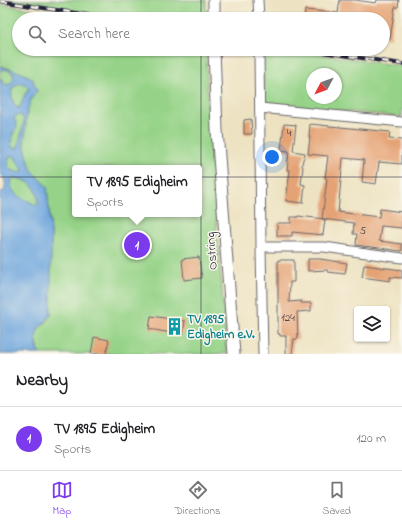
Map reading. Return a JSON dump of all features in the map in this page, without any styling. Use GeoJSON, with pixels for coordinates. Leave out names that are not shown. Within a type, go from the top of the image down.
{"type":"FeatureCollection","features":[{"type":"Feature","properties":{"kind":"street"},"geometry":{"type":"LineString","coordinates":[[214,0],[214,12]]}},
{"type":"Feature","properties":{"kind":"street"},"geometry":{"type":"LineString","coordinates":[[258,0],[259,12]]}},
{"type":"Feature","properties":{"kind":"street","name":"Ostring"},"geometry":{"type":"LineString","coordinates":[[214,56],[216,130],[234,354]]}},
{"type":"Feature","properties":{"kind":"street"},"geometry":{"type":"LineString","coordinates":[[259,56],[260,247],[263,354]]}},
{"type":"Feature","properties":{"kind":"street"},"geometry":{"type":"LineString","coordinates":[[260,108],[402,122]]}},
{"type":"Feature","properties":{"kind":"street"},"geometry":{"type":"LineString","coordinates":[[260,247],[324,247],[402,258]]}},
{"type":"Feature","properties":{"kind":"green space"},"geometry":{"type":"Polygon","coordinates":[[[8,0],[206,0],[206,12],[84,12],[8,0]]]}},
{"type":"Feature","properties":{"kind":"green space"},"geometry":{"type":"Polygon","coordinates":[[[0,4],[51,12],[12,12],[12,56],[206,56],[208,116],[227,354],[39,354],[36,336],[39,327],[48,321],[51,233],[47,187],[31,169],[24,144],[27,112],[31,99],[37,91],[29,76],[0,66],[0,4]]]}},
{"type":"Feature","properties":{"kind":"green space"},"geometry":{"type":"Polygon","coordinates":[[[263,56],[332,56],[402,66],[402,117],[264,103],[263,56]]]}},
{"type":"Feature","properties":{"kind":"green space"},"geometry":{"type":"Polygon","coordinates":[[[4,69],[11,73],[14,78],[8,85],[4,85],[0,78],[0,72],[4,69]]]}},
{"type":"Feature","properties":{"kind":"green space"},"geometry":{"type":"Polygon","coordinates":[[[20,83],[25,84],[28,87],[28,90],[21,105],[17,108],[12,98],[12,88],[20,83]]]}},
{"type":"Feature","properties":{"kind":"green space"},"geometry":{"type":"Polygon","coordinates":[[[21,115],[24,118],[24,122],[18,147],[15,149],[12,147],[11,143],[16,122],[14,119],[15,116],[21,115]]]}},
{"type":"Feature","properties":{"kind":"green space"},"geometry":{"type":"Polygon","coordinates":[[[14,155],[22,168],[23,171],[21,173],[11,170],[8,166],[10,156],[14,155]]]}},
{"type":"Feature","properties":{"kind":"green space"},"geometry":{"type":"Polygon","coordinates":[[[15,178],[25,180],[32,186],[38,196],[38,204],[35,205],[14,193],[11,185],[12,179],[15,178]]]}},
{"type":"Feature","properties":{"kind":"water"},"geometry":{"type":"Polygon","coordinates":[[[0,66],[32,78],[37,91],[31,99],[27,112],[24,144],[31,169],[47,187],[51,233],[51,314],[37,332],[36,339],[39,354],[0,354],[0,191],[4,191],[5,184],[0,175],[0,78],[4,85],[7,85],[12,82],[14,78],[13,73],[8,70],[5,69],[0,72],[0,66]],[[20,83],[12,88],[13,101],[15,106],[19,108],[28,87],[25,84],[20,83]],[[21,115],[15,116],[14,119],[17,128],[13,134],[11,142],[12,147],[15,149],[18,147],[24,122],[21,115]],[[10,156],[8,166],[11,170],[21,173],[23,171],[14,156],[10,156]],[[12,179],[11,184],[14,192],[35,205],[38,204],[38,196],[36,191],[28,182],[22,179],[12,179]]]}},
{"type":"Feature","properties":{"kind":"building"},"geometry":{"type":"Polygon","coordinates":[[[340,0],[355,0],[376,3],[377,0],[399,0],[398,7],[395,7],[390,39],[390,12],[338,12],[340,0]]]}},
{"type":"Feature","properties":{"kind":"building"},"geometry":{"type":"Polygon","coordinates":[[[305,10],[327,12],[305,12],[305,10]]]}},
{"type":"Feature","properties":{"kind":"building"},"geometry":{"type":"Polygon","coordinates":[[[251,119],[252,134],[244,134],[244,120],[251,119]]]}},
{"type":"Feature","properties":{"kind":"building"},"geometry":{"type":"Polygon","coordinates":[[[284,124],[296,125],[293,151],[305,153],[302,165],[301,184],[305,185],[303,203],[286,201],[290,170],[287,170],[289,151],[281,150],[284,124]]]}},
{"type":"Feature","properties":{"kind":"building"},"geometry":{"type":"Polygon","coordinates":[[[310,124],[390,132],[389,139],[402,140],[402,164],[379,162],[376,184],[362,182],[364,160],[343,158],[338,212],[379,217],[380,209],[402,212],[402,228],[381,226],[379,241],[402,244],[402,251],[356,245],[357,234],[353,234],[354,223],[322,219],[328,156],[308,154],[310,124]]]}},
{"type":"Feature","properties":{"kind":"building"},"geometry":{"type":"Polygon","coordinates":[[[298,216],[325,219],[323,235],[292,232],[292,236],[277,236],[277,223],[291,223],[291,217],[298,216]]]}},
{"type":"Feature","properties":{"kind":"building"},"geometry":{"type":"Polygon","coordinates":[[[199,257],[202,278],[184,280],[182,259],[199,257]]]}},
{"type":"Feature","properties":{"kind":"building"},"geometry":{"type":"Polygon","coordinates":[[[308,259],[320,259],[347,263],[345,274],[328,272],[328,270],[308,271],[308,259]]]}},
{"type":"Feature","properties":{"kind":"building"},"geometry":{"type":"Polygon","coordinates":[[[278,260],[294,260],[294,282],[290,282],[289,302],[301,301],[301,303],[311,303],[311,311],[297,312],[298,339],[294,339],[292,354],[286,354],[286,336],[280,336],[280,334],[278,334],[278,260]]]}},
{"type":"Feature","properties":{"kind":"building"},"geometry":{"type":"Polygon","coordinates":[[[364,265],[402,270],[402,278],[390,277],[390,281],[362,277],[364,265]]]}},
{"type":"Feature","properties":{"kind":"building"},"geometry":{"type":"Polygon","coordinates":[[[151,316],[185,321],[183,335],[149,329],[151,316]]]}},
{"type":"Feature","properties":{"kind":"building"},"geometry":{"type":"Polygon","coordinates":[[[94,337],[109,340],[106,354],[91,354],[94,337]]]}},
{"type":"Feature","properties":{"kind":"railway"},"geometry":{"type":"LineString","coordinates":[[0,1],[69,12]]}},
{"type":"Feature","properties":{"kind":"railway"},"geometry":{"type":"LineString","coordinates":[[349,56],[402,64]]}},
{"type":"Feature","properties":{"kind":"place","name":"TV 1895 Edigheim"},"geometry":{"type":"Point","coordinates":[137,245]}},
{"type":"Feature","properties":{"kind":"place","name":"TV 1895 Edigheim e.V."},"geometry":{"type":"Point","coordinates":[174,326]}}]}
